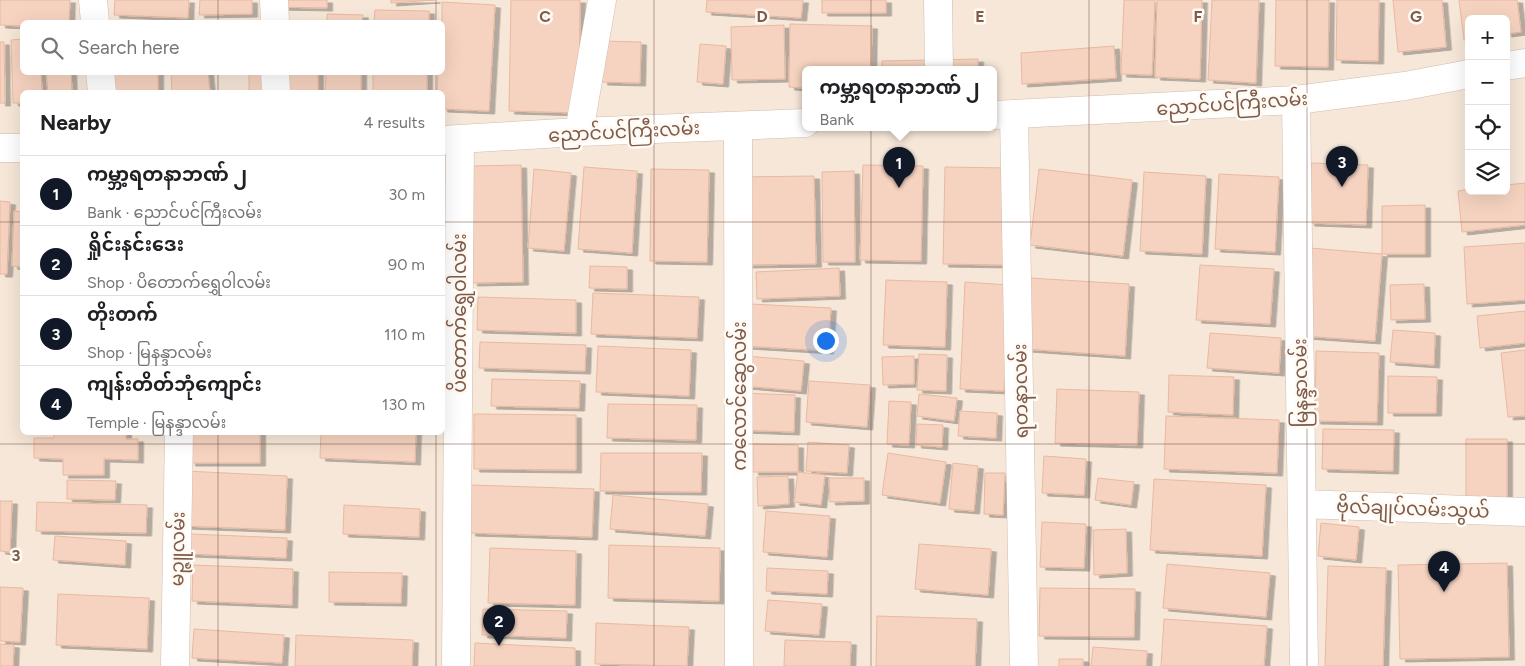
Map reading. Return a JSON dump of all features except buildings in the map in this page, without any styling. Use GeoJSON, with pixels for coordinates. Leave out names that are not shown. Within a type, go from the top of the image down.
{"type":"FeatureCollection","features":[{"type":"Feature","properties":{"kind":"street"},"geometry":{"type":"LineString","coordinates":[[93,0],[95,20]]}},
{"type":"Feature","properties":{"kind":"street"},"geometry":{"type":"LineString","coordinates":[[274,0],[275,20]]}},
{"type":"Feature","properties":{"kind":"street"},"geometry":{"type":"LineString","coordinates":[[579,132],[602,0]]}},
{"type":"Feature","properties":{"kind":"street"},"geometry":{"type":"LineString","coordinates":[[938,0],[939,66]]}},
{"type":"Feature","properties":{"kind":"street"},"geometry":{"type":"LineString","coordinates":[[1510,65],[1525,63]]}},
{"type":"Feature","properties":{"kind":"street"},"geometry":{"type":"LineString","coordinates":[[100,75],[102,90]]}},
{"type":"Feature","properties":{"kind":"street"},"geometry":{"type":"LineString","coordinates":[[276,75],[276,90]]}},
{"type":"Feature","properties":{"kind":"street","name":"ညောင်ပင်ကြီးလမ်း"},"geometry":{"type":"LineString","coordinates":[[1003,115],[1296,100],[1405,86],[1465,75]]}},
{"type":"Feature","properties":{"kind":"street","name":"မြနန္ဒာလမ်း"},"geometry":{"type":"LineString","coordinates":[[1296,100],[1304,666]]}},
{"type":"Feature","properties":{"kind":"street","name":"ရတနာလမ်း"},"geometry":{"type":"LineString","coordinates":[[1003,115],[1024,666]]}},
{"type":"Feature","properties":{"kind":"street","name":"ညောင်ပင်ကြီးလမ်း"},"geometry":{"type":"LineString","coordinates":[[451,140],[579,132],[802,123]]}},
{"type":"Feature","properties":{"kind":"street","name":"ကလောင်ဆွေလမ်း"},"geometry":{"type":"LineString","coordinates":[[738,126],[739,666]]}},
{"type":"Feature","properties":{"kind":"street","name":"ပိတောက်ရွှေဝါလမ်း"},"geometry":{"type":"LineString","coordinates":[[451,140],[456,666]]}},
{"type":"Feature","properties":{"kind":"street"},"geometry":{"type":"LineString","coordinates":[[0,148],[20,148]]}},
{"type":"Feature","properties":{"kind":"street","name":"မဉ္ဇူလမ်း"},"geometry":{"type":"LineString","coordinates":[[175,666],[179,435]]}},
{"type":"Feature","properties":{"kind":"street","name":"ဗိုလ်ချုပ်လမ်းသွယ်"},"geometry":{"type":"LineString","coordinates":[[1302,504],[1525,512]]}},
{"type":"Feature","properties":{"kind":"shaded area"},"geometry":{"type":"Polygon","coordinates":[[[0,0],[1525,0],[1525,666],[0,666],[0,0]]]}},
{"type":"Feature","properties":{"kind":"place","name":"တိုးတက်"},"geometry":{"type":"Point","coordinates":[1342,187]}},
{"type":"Feature","properties":{"kind":"place","name":"ကမ္ဘာ့ရတနာဘဏ် ၂"},"geometry":{"type":"Point","coordinates":[899,188]}},
{"type":"Feature","properties":{"kind":"place","name":"ကျန်းတိတ်ဘုံကျောင်း"},"geometry":{"type":"Point","coordinates":[1444,592]}},
{"type":"Feature","properties":{"kind":"place","name":"ရှိုင်းနင်းဒေး"},"geometry":{"type":"Point","coordinates":[499,646]}}]}
